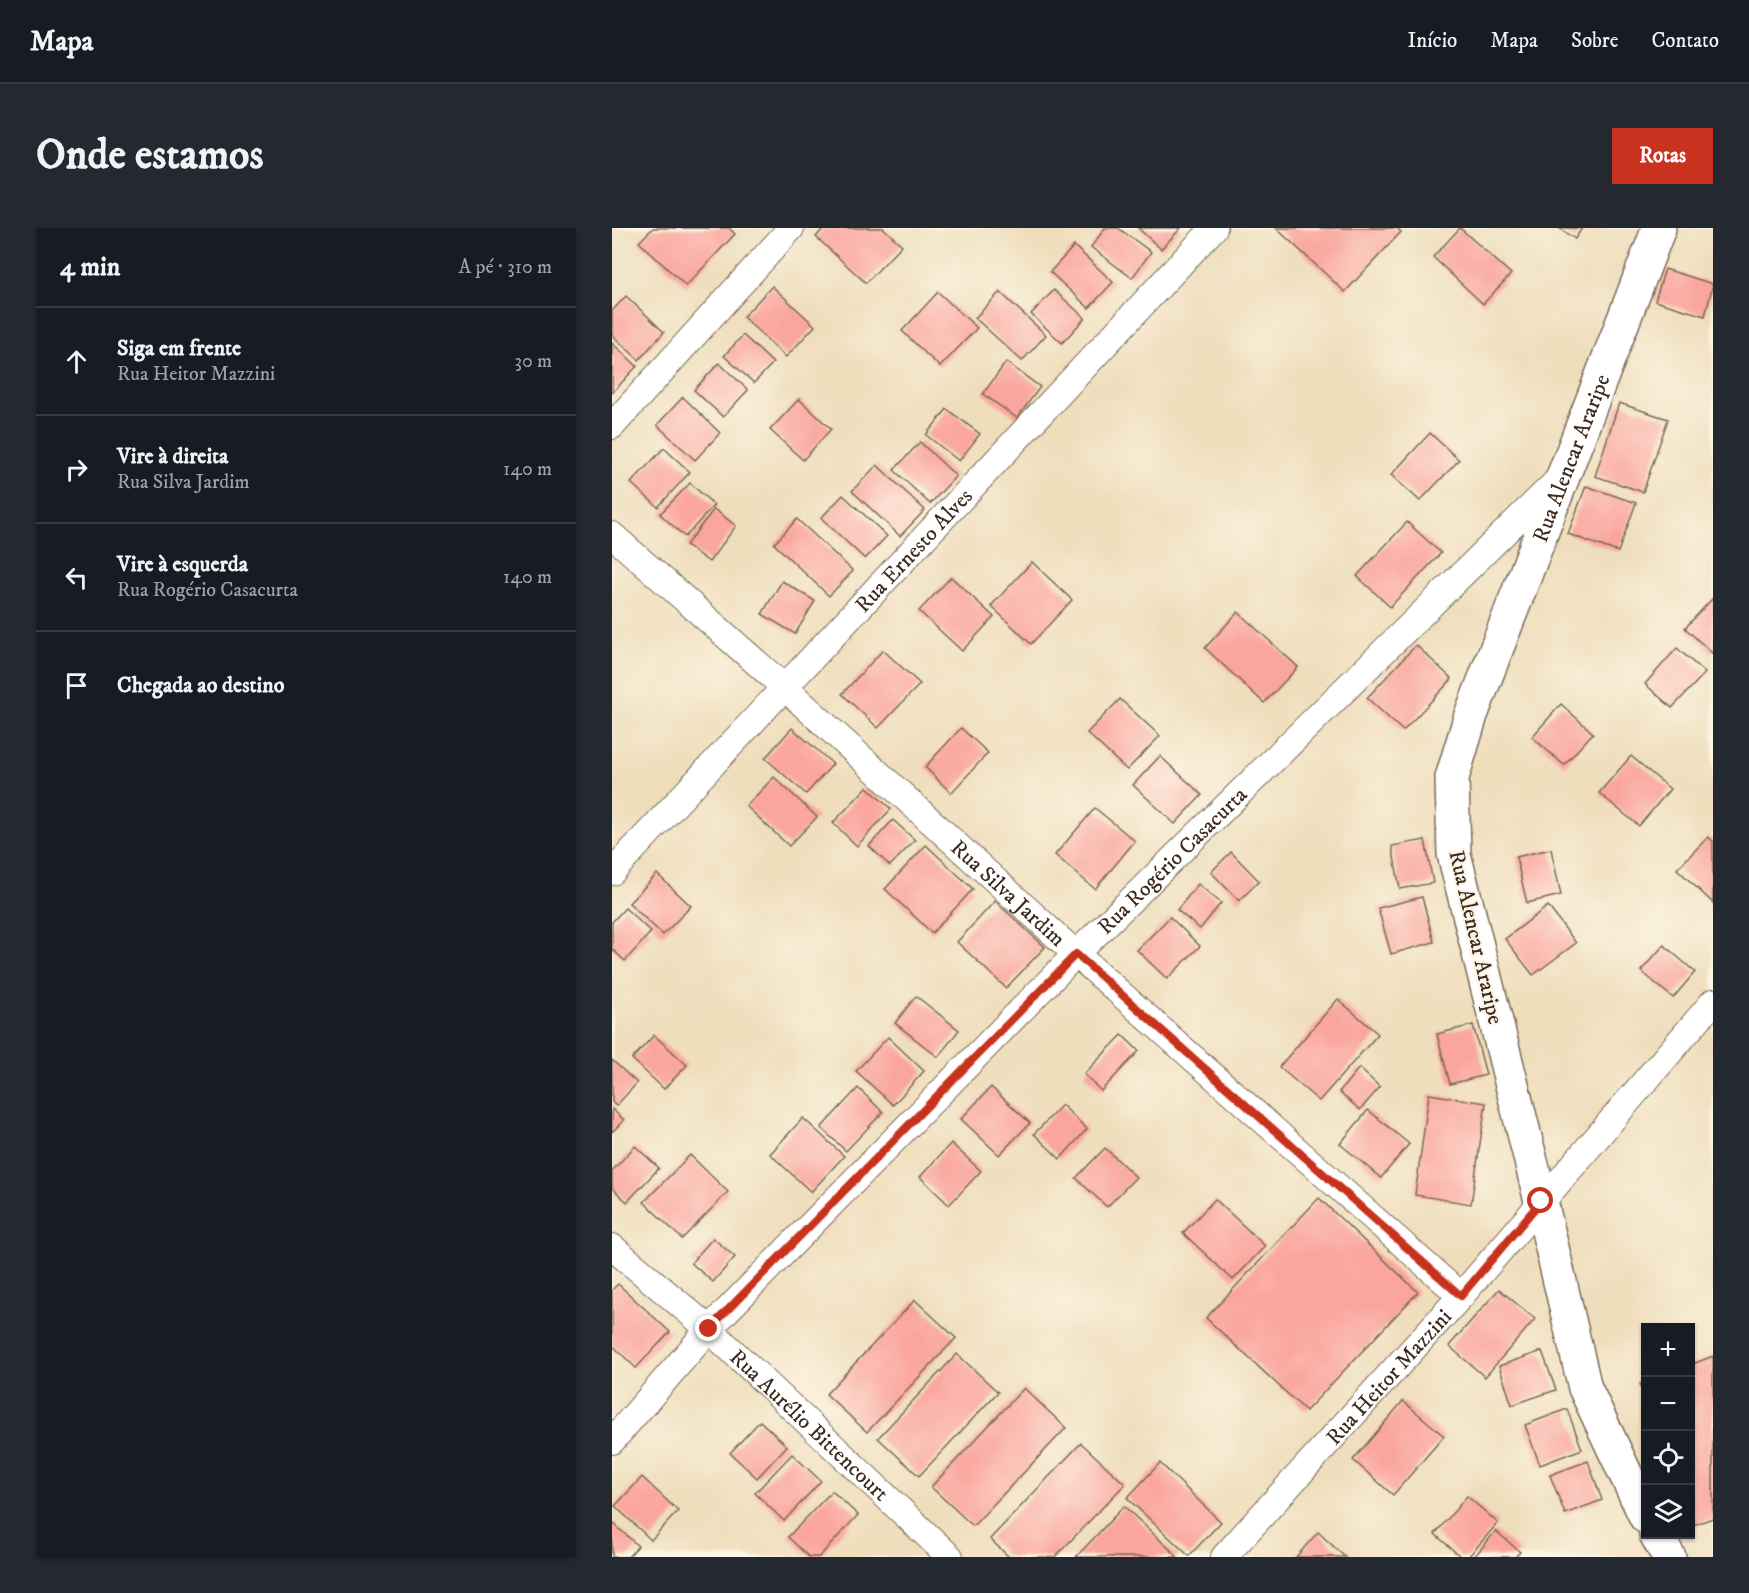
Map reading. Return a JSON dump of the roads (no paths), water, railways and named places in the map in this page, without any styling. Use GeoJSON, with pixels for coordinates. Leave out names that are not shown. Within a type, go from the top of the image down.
{"type":"FeatureCollection","features":[{"type":"Feature","properties":{"kind":"main road","name":"Rua Alencar Araripe"},"geometry":{"type":"LineString","coordinates":[[1641,1506],[1585,1388],[1541,1201],[1454,854],[1452,778],[1471,715],[1659,228]]}},
{"type":"Feature","properties":{"kind":"main road"},"geometry":{"type":"LineString","coordinates":[[1659,1539],[1669,1557]]}},
{"type":"Feature","properties":{"kind":"street"},"geometry":{"type":"LineString","coordinates":[[612,426],[791,228]]}},
{"type":"Feature","properties":{"kind":"street","name":"Rua Ernesto Alves"},"geometry":{"type":"LineString","coordinates":[[612,872],[1214,228]]}},
{"type":"Feature","properties":{"kind":"street","name":"Rua Rogério Casacurta"},"geometry":{"type":"LineString","coordinates":[[612,1441],[709,1329],[1076,954],[1564,474]]}},
{"type":"Feature","properties":{"kind":"street","name":"Rua Silva Jardim"},"geometry":{"type":"LineString","coordinates":[[612,536],[784,687],[1076,954],[1461,1296]]}},
{"type":"Feature","properties":{"kind":"street","name":"Rua Heitor Mazzini"},"geometry":{"type":"LineString","coordinates":[[1224,1557],[1461,1296],[1713,1002]]}},
{"type":"Feature","properties":{"kind":"street","name":"Rua Aurélio Bittencourt"},"geometry":{"type":"LineString","coordinates":[[612,1247],[709,1329],[950,1557]]}}]}
